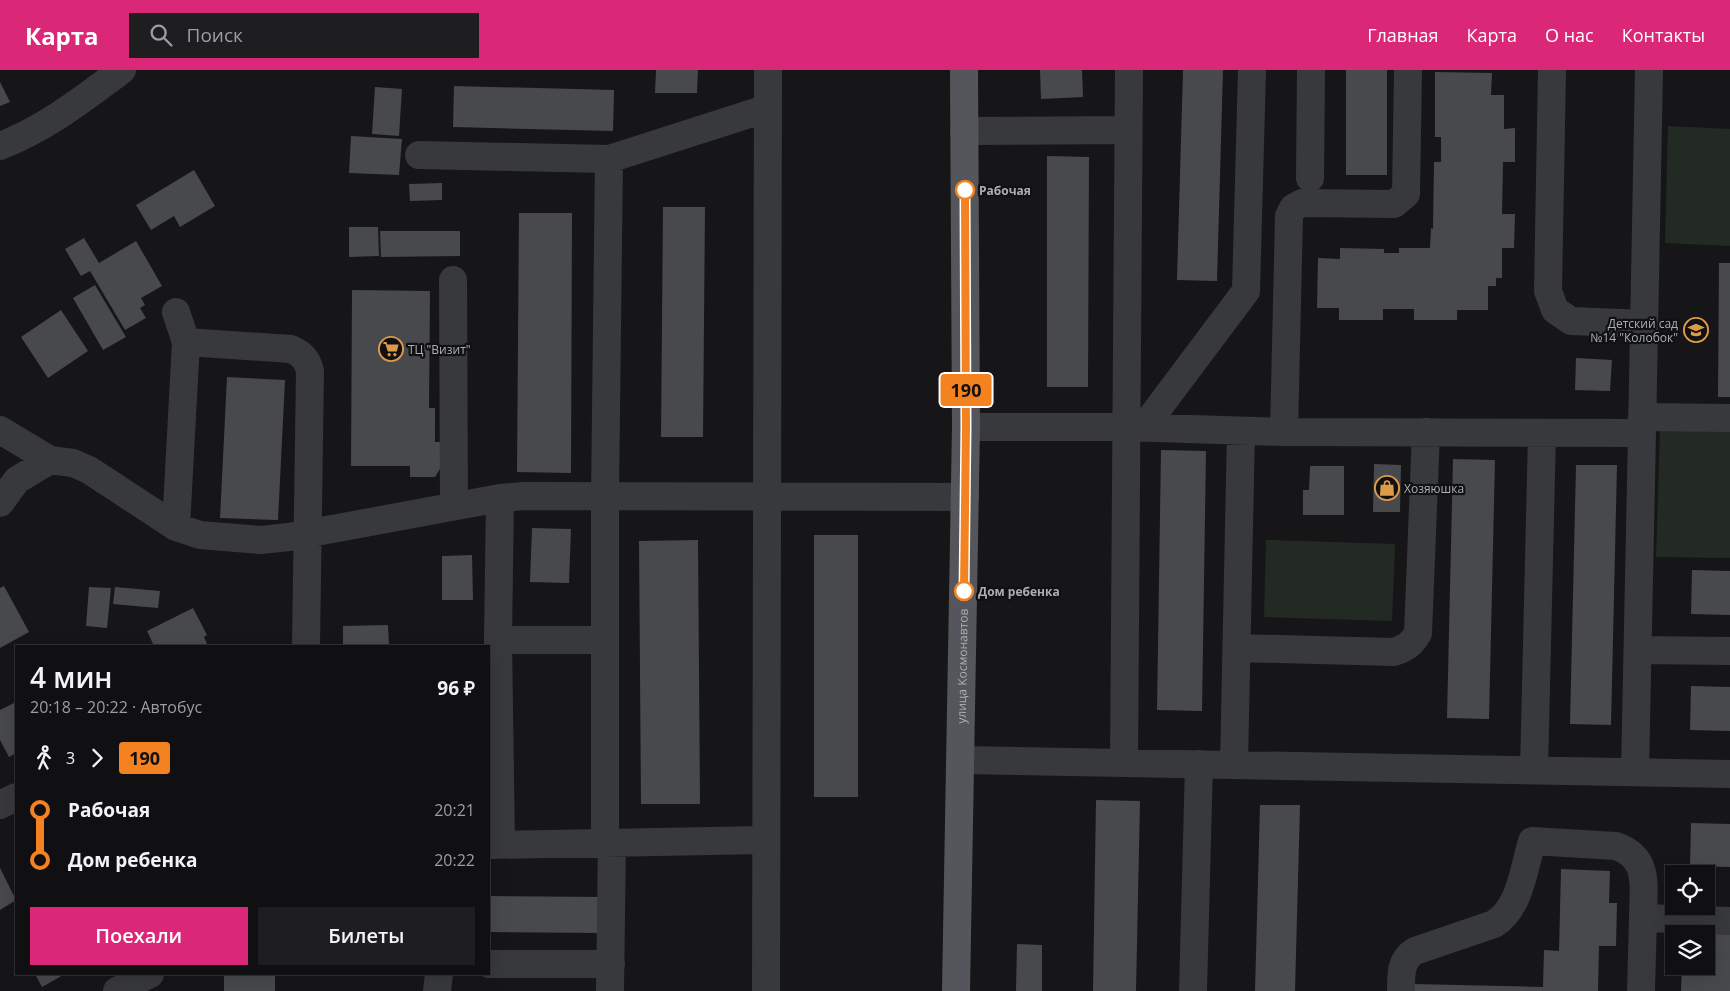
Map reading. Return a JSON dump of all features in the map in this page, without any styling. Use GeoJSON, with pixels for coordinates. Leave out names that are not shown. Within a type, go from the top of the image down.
{"type":"FeatureCollection","features":[{"type":"Feature","properties":{"kind":"main road","name":"улица Космонавтов"},"geometry":{"type":"LineString","coordinates":[[956,991],[966,497],[964,70]]}},
{"type":"Feature","properties":{"kind":"street"},"geometry":{"type":"LineString","coordinates":[[0,146],[24,137],[67,112],[122,70]]}},
{"type":"Feature","properties":{"kind":"street"},"geometry":{"type":"LineString","coordinates":[[766,991],[768,70]]}},
{"type":"Feature","properties":{"kind":"street"},"geometry":{"type":"LineString","coordinates":[[1124,763],[1135,427],[1128,130],[1129,70]]}},
{"type":"Feature","properties":{"kind":"street"},"geometry":{"type":"LineString","coordinates":[[1135,427],[1246,291],[1252,70]]}},
{"type":"Feature","properties":{"kind":"street"},"geometry":{"type":"LineString","coordinates":[[1310,178],[1311,70]]}},
{"type":"Feature","properties":{"kind":"street"},"geometry":{"type":"LineString","coordinates":[[1284,432],[1289,216],[1293,208],[1302,203],[1394,204],[1406,194],[1408,70]]}},
{"type":"Feature","properties":{"kind":"street"},"geometry":{"type":"LineString","coordinates":[[1552,70],[1548,291],[1555,310],[1571,321],[1644,324]]}},
{"type":"Feature","properties":{"kind":"street"},"geometry":{"type":"LineString","coordinates":[[1635,772],[1649,70]]}},
{"type":"Feature","properties":{"kind":"street"},"geometry":{"type":"LineString","coordinates":[[419,155],[609,159],[768,108]]}},
{"type":"Feature","properties":{"kind":"street"},"geometry":{"type":"LineString","coordinates":[[964,131],[1128,130]]}},
{"type":"Feature","properties":{"kind":"street"},"geometry":{"type":"LineString","coordinates":[[609,159],[605,640],[610,991]]}},
{"type":"Feature","properties":{"kind":"street"},"geometry":{"type":"LineString","coordinates":[[453,280],[454,506]]}},
{"type":"Feature","properties":{"kind":"street"},"geometry":{"type":"LineString","coordinates":[[176,312],[186,342],[176,527]]}},
{"type":"Feature","properties":{"kind":"street"},"geometry":{"type":"LineString","coordinates":[[186,342],[291,349],[301,353],[308,361],[310,370],[310,533],[301,642]]}},
{"type":"Feature","properties":{"kind":"street"},"geometry":{"type":"LineString","coordinates":[[966,427],[1135,427],[1284,432],[1542,433],[1730,418]]}},
{"type":"Feature","properties":{"kind":"street"},"geometry":{"type":"LineString","coordinates":[[0,430],[50,460],[73,463],[89,470],[176,527],[200,535],[261,540],[310,533],[500,498],[966,497]]}},
{"type":"Feature","properties":{"kind":"street"},"geometry":{"type":"LineString","coordinates":[[1234,765],[1241,431]]}},
{"type":"Feature","properties":{"kind":"street"},"geometry":{"type":"LineString","coordinates":[[1237,648],[1394,652],[1407,647],[1413,641],[1418,633],[1426,432]]}},
{"type":"Feature","properties":{"kind":"street"},"geometry":{"type":"LineString","coordinates":[[1534,770],[1542,433]]}},
{"type":"Feature","properties":{"kind":"street"},"geometry":{"type":"LineString","coordinates":[[0,503],[17,480],[50,460]]}},
{"type":"Feature","properties":{"kind":"street"},"geometry":{"type":"LineString","coordinates":[[500,498],[495,844],[766,840]]}},
{"type":"Feature","properties":{"kind":"street"},"geometry":{"type":"LineString","coordinates":[[498,640],[605,640]]}},
{"type":"Feature","properties":{"kind":"street"},"geometry":{"type":"LineString","coordinates":[[1638,650],[1730,651]]}},
{"type":"Feature","properties":{"kind":"street"},"geometry":{"type":"LineString","coordinates":[[961,760],[1730,774]]}},
{"type":"Feature","properties":{"kind":"street"},"geometry":{"type":"LineString","coordinates":[[1193,991],[1199,764]]}},
{"type":"Feature","properties":{"kind":"street"},"geometry":{"type":"LineString","coordinates":[[0,805],[15,798]]}},
{"type":"Feature","properties":{"kind":"street"},"geometry":{"type":"LineString","coordinates":[[1401,991],[1401,976],[1407,956],[1415,951],[1494,924],[1504,918],[1512,907],[1532,842],[1616,846],[1626,850],[1640,864],[1644,878],[1641,991]]}},
{"type":"Feature","properties":{"kind":"street"},"geometry":{"type":"LineString","coordinates":[[1642,918],[1730,921]]}},
{"type":"Feature","properties":{"kind":"street"},"geometry":{"type":"LineString","coordinates":[[490,964],[611,964]]}},
{"type":"Feature","properties":{"kind":"street"},"geometry":{"type":"LineString","coordinates":[[117,991],[148,975]]}},
{"type":"Feature","properties":{"kind":"street"},"geometry":{"type":"LineString","coordinates":[[437,991],[439,975]]}},
{"type":"Feature","properties":{"kind":"shaded area"},"geometry":{"type":"Polygon","coordinates":[[[1668,126],[1730,129],[1730,246],[1665,243],[1668,126]]]}},
{"type":"Feature","properties":{"kind":"shaded area"},"geometry":{"type":"Polygon","coordinates":[[[1660,429],[1730,431],[1730,558],[1656,557],[1660,429]]]}},
{"type":"Feature","properties":{"kind":"shaded area"},"geometry":{"type":"Polygon","coordinates":[[[1266,540],[1395,544],[1392,621],[1264,617],[1266,540]]]}},
{"type":"Feature","properties":{"kind":"building"},"geometry":{"type":"Polygon","coordinates":[[[656,70],[698,70],[697,93],[655,93],[656,70]]]}},
{"type":"Feature","properties":{"kind":"building"},"geometry":{"type":"Polygon","coordinates":[[[1040,70],[1082,70],[1083,97],[1041,99],[1040,70]]]}},
{"type":"Feature","properties":{"kind":"building"},"geometry":{"type":"Polygon","coordinates":[[[1183,70],[1223,70],[1217,281],[1177,280],[1183,70]]]}},
{"type":"Feature","properties":{"kind":"building"},"geometry":{"type":"Polygon","coordinates":[[[1346,70],[1387,70],[1387,175],[1346,175],[1346,70]]]}},
{"type":"Feature","properties":{"kind":"building"},"geometry":{"type":"Polygon","coordinates":[[[1435,72],[1492,73],[1491,95],[1504,95],[1504,129],[1515,128],[1515,162],[1503,162],[1502,214],[1515,214],[1514,248],[1502,248],[1502,278],[1496,278],[1496,286],[1488,286],[1488,310],[1457,310],[1457,320],[1414,320],[1414,309],[1383,309],[1383,320],[1339,320],[1339,308],[1317,308],[1318,258],[1340,259],[1340,248],[1384,249],[1384,253],[1399,253],[1399,248],[1430,248],[1431,228],[1433,229],[1434,162],[1441,162],[1441,137],[1435,137],[1435,72]]]}},
{"type":"Feature","properties":{"kind":"building"},"geometry":{"type":"Polygon","coordinates":[[[0,82],[10,102],[0,106],[0,82]]]}},
{"type":"Feature","properties":{"kind":"building"},"geometry":{"type":"Polygon","coordinates":[[[454,86],[614,90],[613,131],[453,127],[454,86]]]}},
{"type":"Feature","properties":{"kind":"building"},"geometry":{"type":"Polygon","coordinates":[[[375,87],[402,89],[399,136],[372,134],[375,87]]]}},
{"type":"Feature","properties":{"kind":"building"},"geometry":{"type":"Polygon","coordinates":[[[351,136],[402,139],[399,175],[349,173],[351,136]]]}},
{"type":"Feature","properties":{"kind":"building"},"geometry":{"type":"Polygon","coordinates":[[[1047,156],[1089,157],[1088,387],[1047,387],[1047,156]]]}},
{"type":"Feature","properties":{"kind":"building"},"geometry":{"type":"Polygon","coordinates":[[[194,170],[215,206],[180,227],[174,216],[151,230],[136,205],[194,170]]]}},
{"type":"Feature","properties":{"kind":"building"},"geometry":{"type":"Polygon","coordinates":[[[442,183],[442,200],[410,201],[409,184],[442,183]]]}},
{"type":"Feature","properties":{"kind":"building"},"geometry":{"type":"Polygon","coordinates":[[[663,207],[705,207],[703,437],[661,437],[663,207]]]}},
{"type":"Feature","properties":{"kind":"building"},"geometry":{"type":"Polygon","coordinates":[[[519,213],[572,213],[571,473],[517,472],[519,213]]]}},
{"type":"Feature","properties":{"kind":"building"},"geometry":{"type":"Polygon","coordinates":[[[349,227],[378,227],[379,256],[349,257],[349,227]]]}},
{"type":"Feature","properties":{"kind":"building"},"geometry":{"type":"Polygon","coordinates":[[[380,231],[460,231],[460,256],[381,257],[380,231]]]}},
{"type":"Feature","properties":{"kind":"building"},"geometry":{"type":"Polygon","coordinates":[[[84,238],[99,263],[136,241],[162,286],[141,298],[145,305],[140,308],[146,318],[125,330],[90,271],[81,276],[65,249],[84,238]]]}},
{"type":"Feature","properties":{"kind":"building"},"geometry":{"type":"Polygon","coordinates":[[[1719,263],[1730,263],[1730,397],[1718,397],[1719,263]]]}},
{"type":"Feature","properties":{"kind":"building"},"geometry":{"type":"Polygon","coordinates":[[[95,285],[126,337],[103,350],[73,298],[95,285]]]}},
{"type":"Feature","properties":{"kind":"building","name":"ТЦ \"Визит\""},"geometry":{"type":"Polygon","coordinates":[[[352,290],[430,291],[429,408],[435,408],[435,442],[443,442],[443,464],[435,477],[410,477],[410,466],[351,466],[352,290]]]}},
{"type":"Feature","properties":{"kind":"building"},"geometry":{"type":"Polygon","coordinates":[[[61,310],[88,351],[48,378],[21,337],[61,310]]]}},
{"type":"Feature","properties":{"kind":"building"},"geometry":{"type":"Polygon","coordinates":[[[1576,358],[1612,360],[1610,391],[1575,390],[1576,358]]]}},
{"type":"Feature","properties":{"kind":"building"},"geometry":{"type":"Polygon","coordinates":[[[227,377],[285,380],[278,520],[220,518],[227,377]]]}},
{"type":"Feature","properties":{"kind":"building"},"geometry":{"type":"Polygon","coordinates":[[[1161,450],[1206,451],[1202,711],[1157,710],[1161,450]]]}},
{"type":"Feature","properties":{"kind":"building"},"geometry":{"type":"Polygon","coordinates":[[[1453,459],[1495,460],[1489,719],[1447,718],[1453,459]]]}},
{"type":"Feature","properties":{"kind":"building","name":"Хозяюшка"},"geometry":{"type":"Polygon","coordinates":[[[1374,464],[1401,465],[1400,512],[1373,512],[1374,464]]]}},
{"type":"Feature","properties":{"kind":"building"},"geometry":{"type":"Polygon","coordinates":[[[1576,465],[1617,465],[1611,725],[1570,724],[1576,465]]]}},
{"type":"Feature","properties":{"kind":"building"},"geometry":{"type":"Polygon","coordinates":[[[1310,466],[1344,466],[1344,515],[1303,515],[1303,490],[1309,490],[1310,466]]]}},
{"type":"Feature","properties":{"kind":"building"},"geometry":{"type":"Polygon","coordinates":[[[532,528],[571,529],[569,583],[530,582],[532,528]]]}},
{"type":"Feature","properties":{"kind":"building"},"geometry":{"type":"Polygon","coordinates":[[[814,535],[858,535],[858,797],[814,797],[814,535]]]}},
{"type":"Feature","properties":{"kind":"building"},"geometry":{"type":"Polygon","coordinates":[[[698,540],[700,804],[641,804],[639,541],[698,540]]]}},
{"type":"Feature","properties":{"kind":"building"},"geometry":{"type":"Polygon","coordinates":[[[472,555],[473,600],[442,600],[442,556],[472,555]]]}},
{"type":"Feature","properties":{"kind":"building"},"geometry":{"type":"Polygon","coordinates":[[[1692,570],[1730,571],[1730,615],[1691,614],[1692,570]]]}},
{"type":"Feature","properties":{"kind":"building"},"geometry":{"type":"Polygon","coordinates":[[[4,586],[29,632],[0,648],[0,588],[4,586]]]}},
{"type":"Feature","properties":{"kind":"building"},"geometry":{"type":"Polygon","coordinates":[[[89,587],[111,588],[107,628],[86,626],[89,587]]]}},
{"type":"Feature","properties":{"kind":"building"},"geometry":{"type":"Polygon","coordinates":[[[115,587],[160,591],[158,608],[113,604],[115,587]]]}},
{"type":"Feature","properties":{"kind":"building"},"geometry":{"type":"Polygon","coordinates":[[[193,608],[207,635],[204,637],[208,645],[154,645],[147,631],[193,608]]]}},
{"type":"Feature","properties":{"kind":"building"},"geometry":{"type":"Polygon","coordinates":[[[388,625],[389,645],[343,645],[343,626],[388,625]]]}},
{"type":"Feature","properties":{"kind":"building"},"geometry":{"type":"Polygon","coordinates":[[[1691,686],[1730,687],[1730,731],[1690,730],[1691,686]]]}},
{"type":"Feature","properties":{"kind":"building"},"geometry":{"type":"Polygon","coordinates":[[[15,702],[15,754],[9,757],[0,740],[0,710],[15,702]]]}},
{"type":"Feature","properties":{"kind":"building"},"geometry":{"type":"Polygon","coordinates":[[[1096,800],[1140,801],[1136,991],[1093,991],[1096,800]]]}},
{"type":"Feature","properties":{"kind":"building"},"geometry":{"type":"Polygon","coordinates":[[[1260,805],[1300,805],[1295,991],[1255,991],[1260,805]]]}},
{"type":"Feature","properties":{"kind":"building"},"geometry":{"type":"Polygon","coordinates":[[[1691,823],[1730,824],[1730,867],[1690,865],[1691,823]]]}},
{"type":"Feature","properties":{"kind":"building"},"geometry":{"type":"Polygon","coordinates":[[[0,868],[15,901],[0,910],[0,868]]]}},
{"type":"Feature","properties":{"kind":"building"},"geometry":{"type":"Polygon","coordinates":[[[1561,869],[1610,871],[1609,903],[1617,903],[1616,946],[1599,946],[1598,991],[1411,991],[1412,984],[1543,987],[1544,950],[1559,951],[1561,869]]]}},
{"type":"Feature","properties":{"kind":"building"},"geometry":{"type":"Polygon","coordinates":[[[490,896],[605,897],[604,933],[490,932],[490,896]]]}},
{"type":"Feature","properties":{"kind":"building"},"geometry":{"type":"Polygon","coordinates":[[[1715,934],[1730,934],[1730,991],[1681,991],[1682,975],[1715,975],[1715,934]]]}},
{"type":"Feature","properties":{"kind":"building"},"geometry":{"type":"Polygon","coordinates":[[[1017,944],[1042,945],[1042,991],[1016,991],[1017,944]]]}},
{"type":"Feature","properties":{"kind":"building"},"geometry":{"type":"Polygon","coordinates":[[[36,975],[63,975],[42,987],[36,975]]]}},
{"type":"Feature","properties":{"kind":"building"},"geometry":{"type":"Polygon","coordinates":[[[224,975],[275,975],[275,991],[224,991],[224,975]]]}},
{"type":"Feature","properties":{"kind":"bus line","name":"190"},"geometry":{"type":"LineString","coordinates":[[964,591],[966,497],[965,190]]}},
{"type":"Feature","properties":{"kind":"place","name":"Рабочая"},"geometry":{"type":"Point","coordinates":[965,190]}},
{"type":"Feature","properties":{"kind":"place","name":"Детский сад №14 \"Колобок\""},"geometry":{"type":"Point","coordinates":[1696,330]}},
{"type":"Feature","properties":{"kind":"place","name":"ТЦ \"Визит\""},"geometry":{"type":"Point","coordinates":[391,349]}},
{"type":"Feature","properties":{"kind":"place","name":"Хозяюшка"},"geometry":{"type":"Point","coordinates":[1387,488]}},
{"type":"Feature","properties":{"kind":"place","name":"Дом ребенка"},"geometry":{"type":"Point","coordinates":[964,591]}}]}
